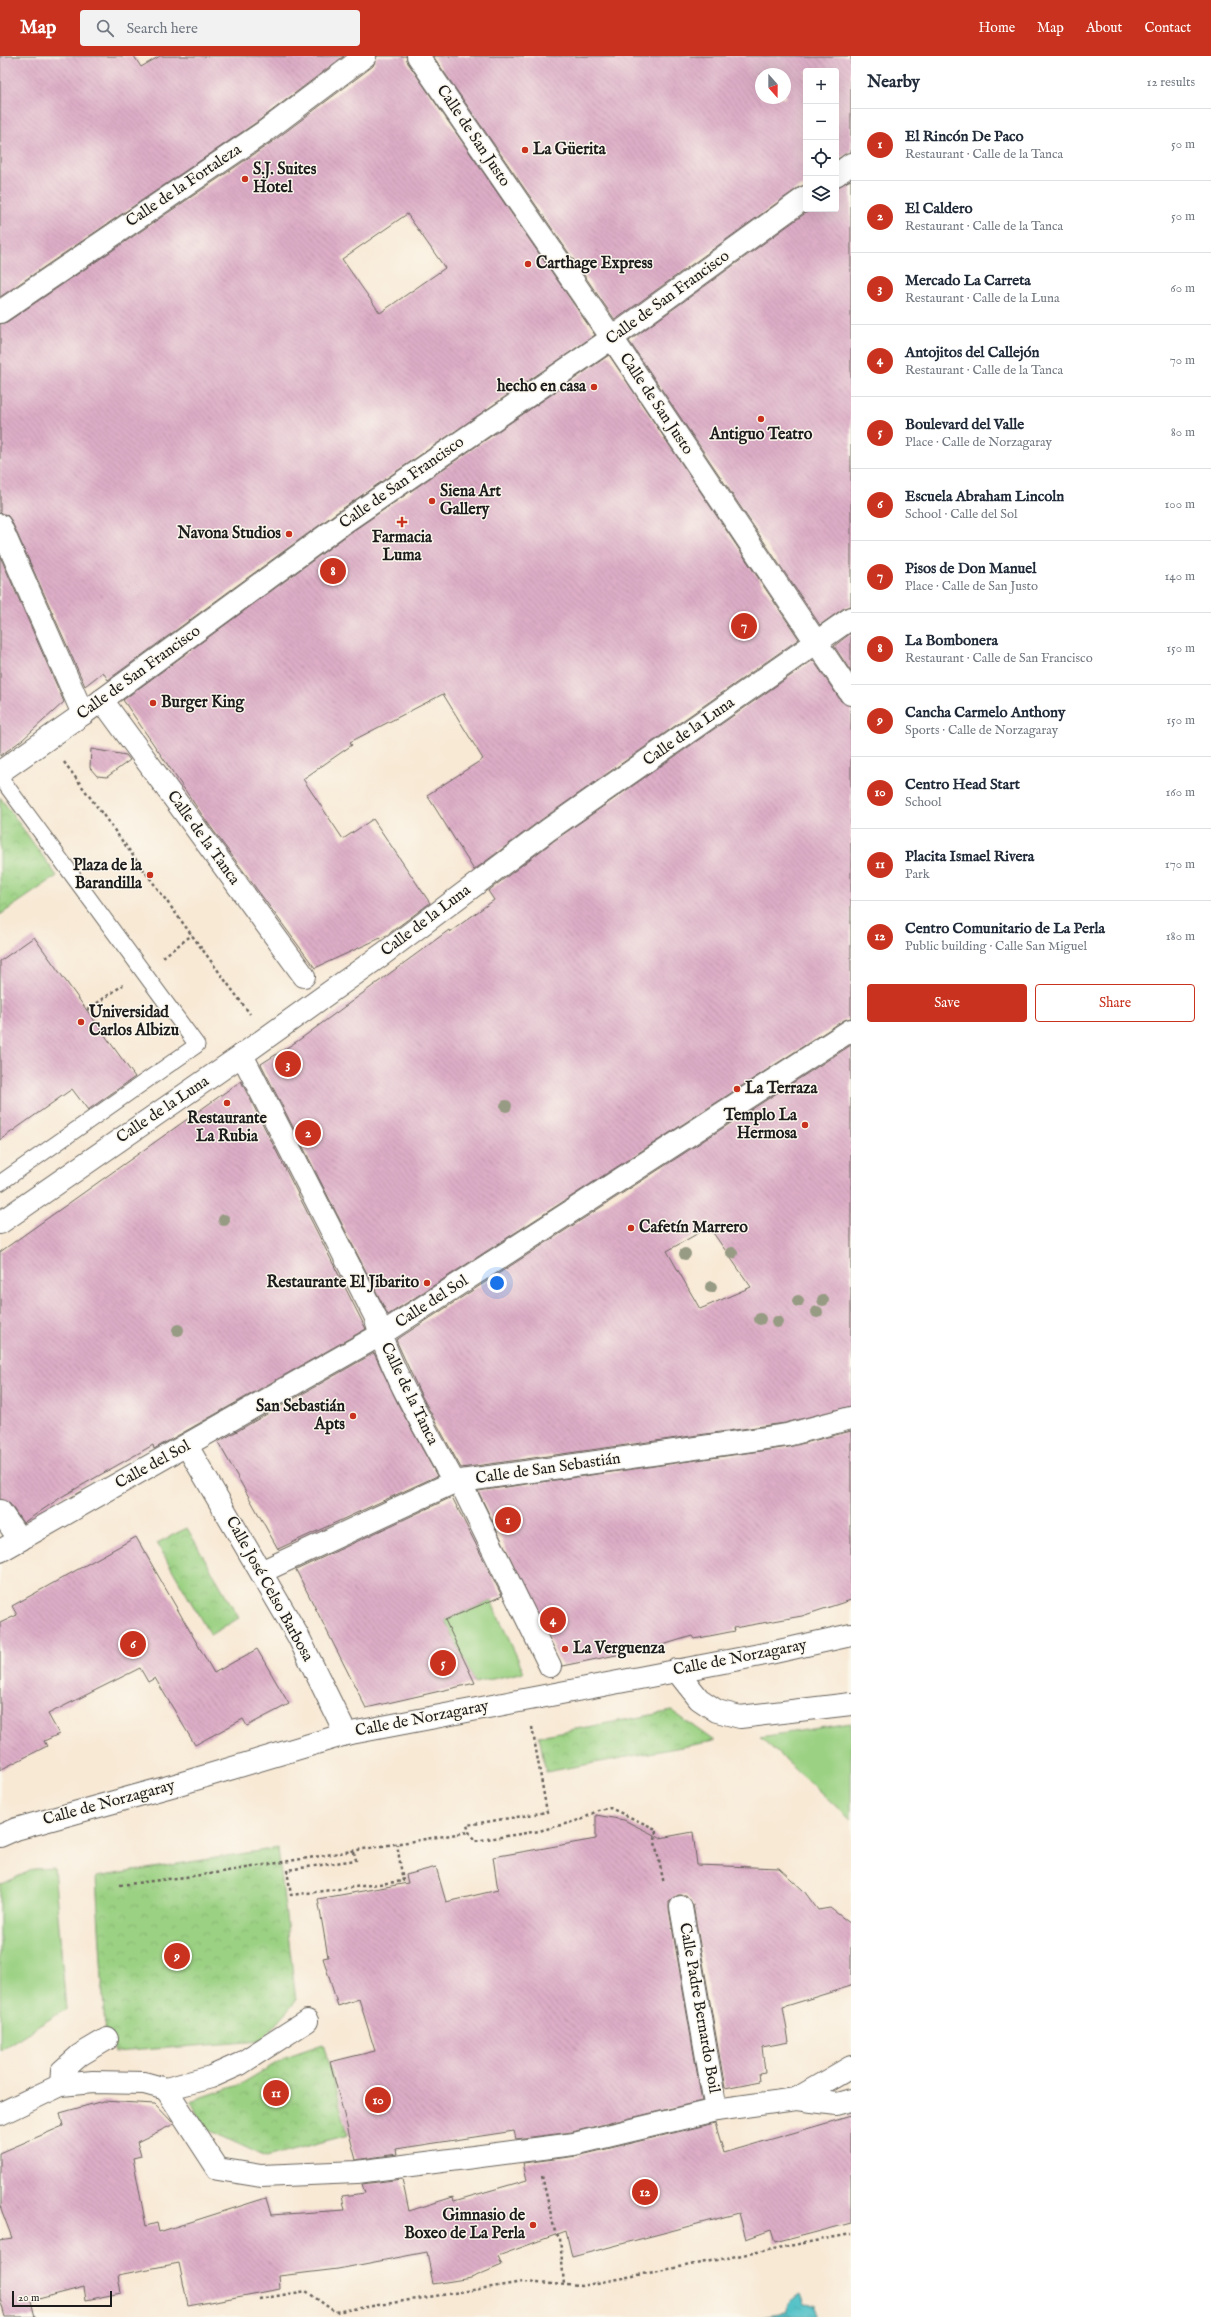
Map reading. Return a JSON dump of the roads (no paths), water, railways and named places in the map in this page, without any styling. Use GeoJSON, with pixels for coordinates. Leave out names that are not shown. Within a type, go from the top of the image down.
{"type":"FeatureCollection","features":[{"type":"Feature","properties":{"kind":"street","name":"Calle de la Fortaleza"},"geometry":{"type":"LineString","coordinates":[[0,312],[264,132],[366,56]]}},
{"type":"Feature","properties":{"kind":"street","name":"Calle de San Justo"},"geometry":{"type":"LineString","coordinates":[[418,56],[612,338],[851,694]]}},
{"type":"Feature","properties":{"kind":"street"},"geometry":{"type":"LineString","coordinates":[[839,173],[851,164]]}},
{"type":"Feature","properties":{"kind":"street","name":"Calle de San Francisco"},"geometry":{"type":"LineString","coordinates":[[0,772],[83,714],[343,523],[612,338],[803,199]]}},
{"type":"Feature","properties":{"kind":"street"},"geometry":{"type":"LineString","coordinates":[[0,525],[83,714]]}},
{"type":"Feature","properties":{"kind":"street","name":"Calle de la Luna"},"geometry":{"type":"LineString","coordinates":[[0,1223],[242,1055],[383,954],[548,830],[851,618]]}},
{"type":"Feature","properties":{"kind":"street","name":"Calle de la Tanca"},"geometry":{"type":"LineString","coordinates":[[102,700],[304,976]]}},
{"type":"Feature","properties":{"kind":"street","name":"Calle del Sol"},"geometry":{"type":"LineString","coordinates":[[0,1551],[380,1335],[851,1030]]}},
{"type":"Feature","properties":{"kind":"street","name":"Calle de la Tanca"},"geometry":{"type":"LineString","coordinates":[[242,1055],[375,1316],[380,1335],[454,1482],[464,1490],[550,1666]]}},
{"type":"Feature","properties":{"kind":"street","name":"Calle de San Sebastián"},"geometry":{"type":"LineString","coordinates":[[261,1572],[454,1482],[787,1435],[851,1418]]}},
{"type":"Feature","properties":{"kind":"street","name":"Calle José Celso Barbosa"},"geometry":{"type":"LineString","coordinates":[[187,1446],[298,1636],[346,1734]]}},
{"type":"Feature","properties":{"kind":"street"},"geometry":{"type":"LineString","coordinates":[[0,1511],[20,1540]]}},
{"type":"Feature","properties":{"kind":"street","name":"Calle de Norzagaray"},"geometry":{"type":"LineString","coordinates":[[0,1836],[16,1829],[179,1784],[346,1734],[851,1635]]}},
{"type":"Feature","properties":{"kind":"street"},"geometry":{"type":"LineString","coordinates":[[676,1670],[699,1699],[717,1712],[740,1717],[851,1704]]}},
{"type":"Feature","properties":{"kind":"street","name":"Calle Padre Bernardo Boil"},"geometry":{"type":"LineString","coordinates":[[681,1907],[716,2110]]}},
{"type":"Feature","properties":{"kind":"street"},"geometry":{"type":"LineString","coordinates":[[0,2114],[61,2085],[93,2082],[144,2083],[166,2089],[211,2077],[240,2064],[307,2021]]}},
{"type":"Feature","properties":{"kind":"street"},"geometry":{"type":"LineString","coordinates":[[61,2085],[62,2071],[80,2056],[107,2039]]}},
{"type":"Feature","properties":{"kind":"street"},"geometry":{"type":"LineString","coordinates":[[796,2099],[851,2067]]}},
{"type":"Feature","properties":{"kind":"street"},"geometry":{"type":"LineString","coordinates":[[166,2089],[218,2169],[261,2176],[357,2172],[535,2150],[574,2144],[716,2110],[796,2099],[837,2104],[851,2100]]}},
{"type":"Feature","properties":{"kind":"lane"},"geometry":{"type":"LineString","coordinates":[[0,777],[197,1045],[0,1183]]}},
{"type":"Feature","properties":{"kind":"water"},"geometry":{"type":"Polygon","coordinates":[[[801,2293],[805,2304],[815,2305],[816,2317],[762,2317],[785,2313],[790,2301],[801,2293]]]}},
{"type":"Feature","properties":{"kind":"place","name":"La Güerita"},"geometry":{"type":"Point","coordinates":[525,150]}},
{"type":"Feature","properties":{"kind":"place","name":"S.J. Suites Hotel"},"geometry":{"type":"Point","coordinates":[245,179]}},
{"type":"Feature","properties":{"kind":"place","name":"Carthage Express"},"geometry":{"type":"Point","coordinates":[528,264]}},
{"type":"Feature","properties":{"kind":"place","name":"hecho en casa"},"geometry":{"type":"Point","coordinates":[594,387]}},
{"type":"Feature","properties":{"kind":"place","name":"Antiguo Teatro"},"geometry":{"type":"Point","coordinates":[761,419]}},
{"type":"Feature","properties":{"kind":"place","name":"Siena Art Gallery"},"geometry":{"type":"Point","coordinates":[432,501]}},
{"type":"Feature","properties":{"kind":"place","name":"Farmacia Luma"},"geometry":{"type":"Point","coordinates":[402,522]}},
{"type":"Feature","properties":{"kind":"place","name":"Navona Studios"},"geometry":{"type":"Point","coordinates":[289,534]}},
{"type":"Feature","properties":{"kind":"place","name":"La Bombonera"},"geometry":{"type":"Point","coordinates":[333,571]}},
{"type":"Feature","properties":{"kind":"place","name":"Pisos de Don Manuel"},"geometry":{"type":"Point","coordinates":[744,626]}},
{"type":"Feature","properties":{"kind":"place","name":"Burger King"},"geometry":{"type":"Point","coordinates":[153,703]}},
{"type":"Feature","properties":{"kind":"place","name":"Plaza de la Barandilla"},"geometry":{"type":"Point","coordinates":[150,875]}},
{"type":"Feature","properties":{"kind":"place","name":"Universidad Carlos Albizu"},"geometry":{"type":"Point","coordinates":[81,1022]}},
{"type":"Feature","properties":{"kind":"place","name":"Mercado La Carreta"},"geometry":{"type":"Point","coordinates":[288,1064]}},
{"type":"Feature","properties":{"kind":"place","name":"La Terraza"},"geometry":{"type":"Point","coordinates":[737,1089]}},
{"type":"Feature","properties":{"kind":"place","name":"Restaurante La Rubia"},"geometry":{"type":"Point","coordinates":[227,1103]}},
{"type":"Feature","properties":{"kind":"place","name":"Templo La Hermosa"},"geometry":{"type":"Point","coordinates":[805,1125]}},
{"type":"Feature","properties":{"kind":"place","name":"El Caldero"},"geometry":{"type":"Point","coordinates":[308,1133]}},
{"type":"Feature","properties":{"kind":"place","name":"Cafetín Marrero"},"geometry":{"type":"Point","coordinates":[631,1228]}},
{"type":"Feature","properties":{"kind":"place","name":"Restaurante El Jibarito"},"geometry":{"type":"Point","coordinates":[427,1283]}},
{"type":"Feature","properties":{"kind":"place","name":"San Sebastián Apts"},"geometry":{"type":"Point","coordinates":[353,1416]}},
{"type":"Feature","properties":{"kind":"place","name":"El Rincón De Paco"},"geometry":{"type":"Point","coordinates":[508,1520]}},
{"type":"Feature","properties":{"kind":"place","name":"Antojitos del Callejón"},"geometry":{"type":"Point","coordinates":[553,1620]}},
{"type":"Feature","properties":{"kind":"place","name":"Escuela Abraham Lincoln"},"geometry":{"type":"Point","coordinates":[133,1644]}},
{"type":"Feature","properties":{"kind":"place","name":"La Verguenza"},"geometry":{"type":"Point","coordinates":[565,1649]}},
{"type":"Feature","properties":{"kind":"place","name":"Boulevard del Valle"},"geometry":{"type":"Point","coordinates":[443,1663]}},
{"type":"Feature","properties":{"kind":"place","name":"Cancha Carmelo Anthony"},"geometry":{"type":"Point","coordinates":[177,1956]}},
{"type":"Feature","properties":{"kind":"place","name":"Placita Ismael Rivera"},"geometry":{"type":"Point","coordinates":[276,2093]}},
{"type":"Feature","properties":{"kind":"place","name":"Centro Head Start"},"geometry":{"type":"Point","coordinates":[378,2100]}},
{"type":"Feature","properties":{"kind":"place","name":"Centro Comunitario de La Perla"},"geometry":{"type":"Point","coordinates":[645,2192]}},
{"type":"Feature","properties":{"kind":"place","name":"Gimnasio de Boxeo de La Perla"},"geometry":{"type":"Point","coordinates":[533,2225]}}]}
